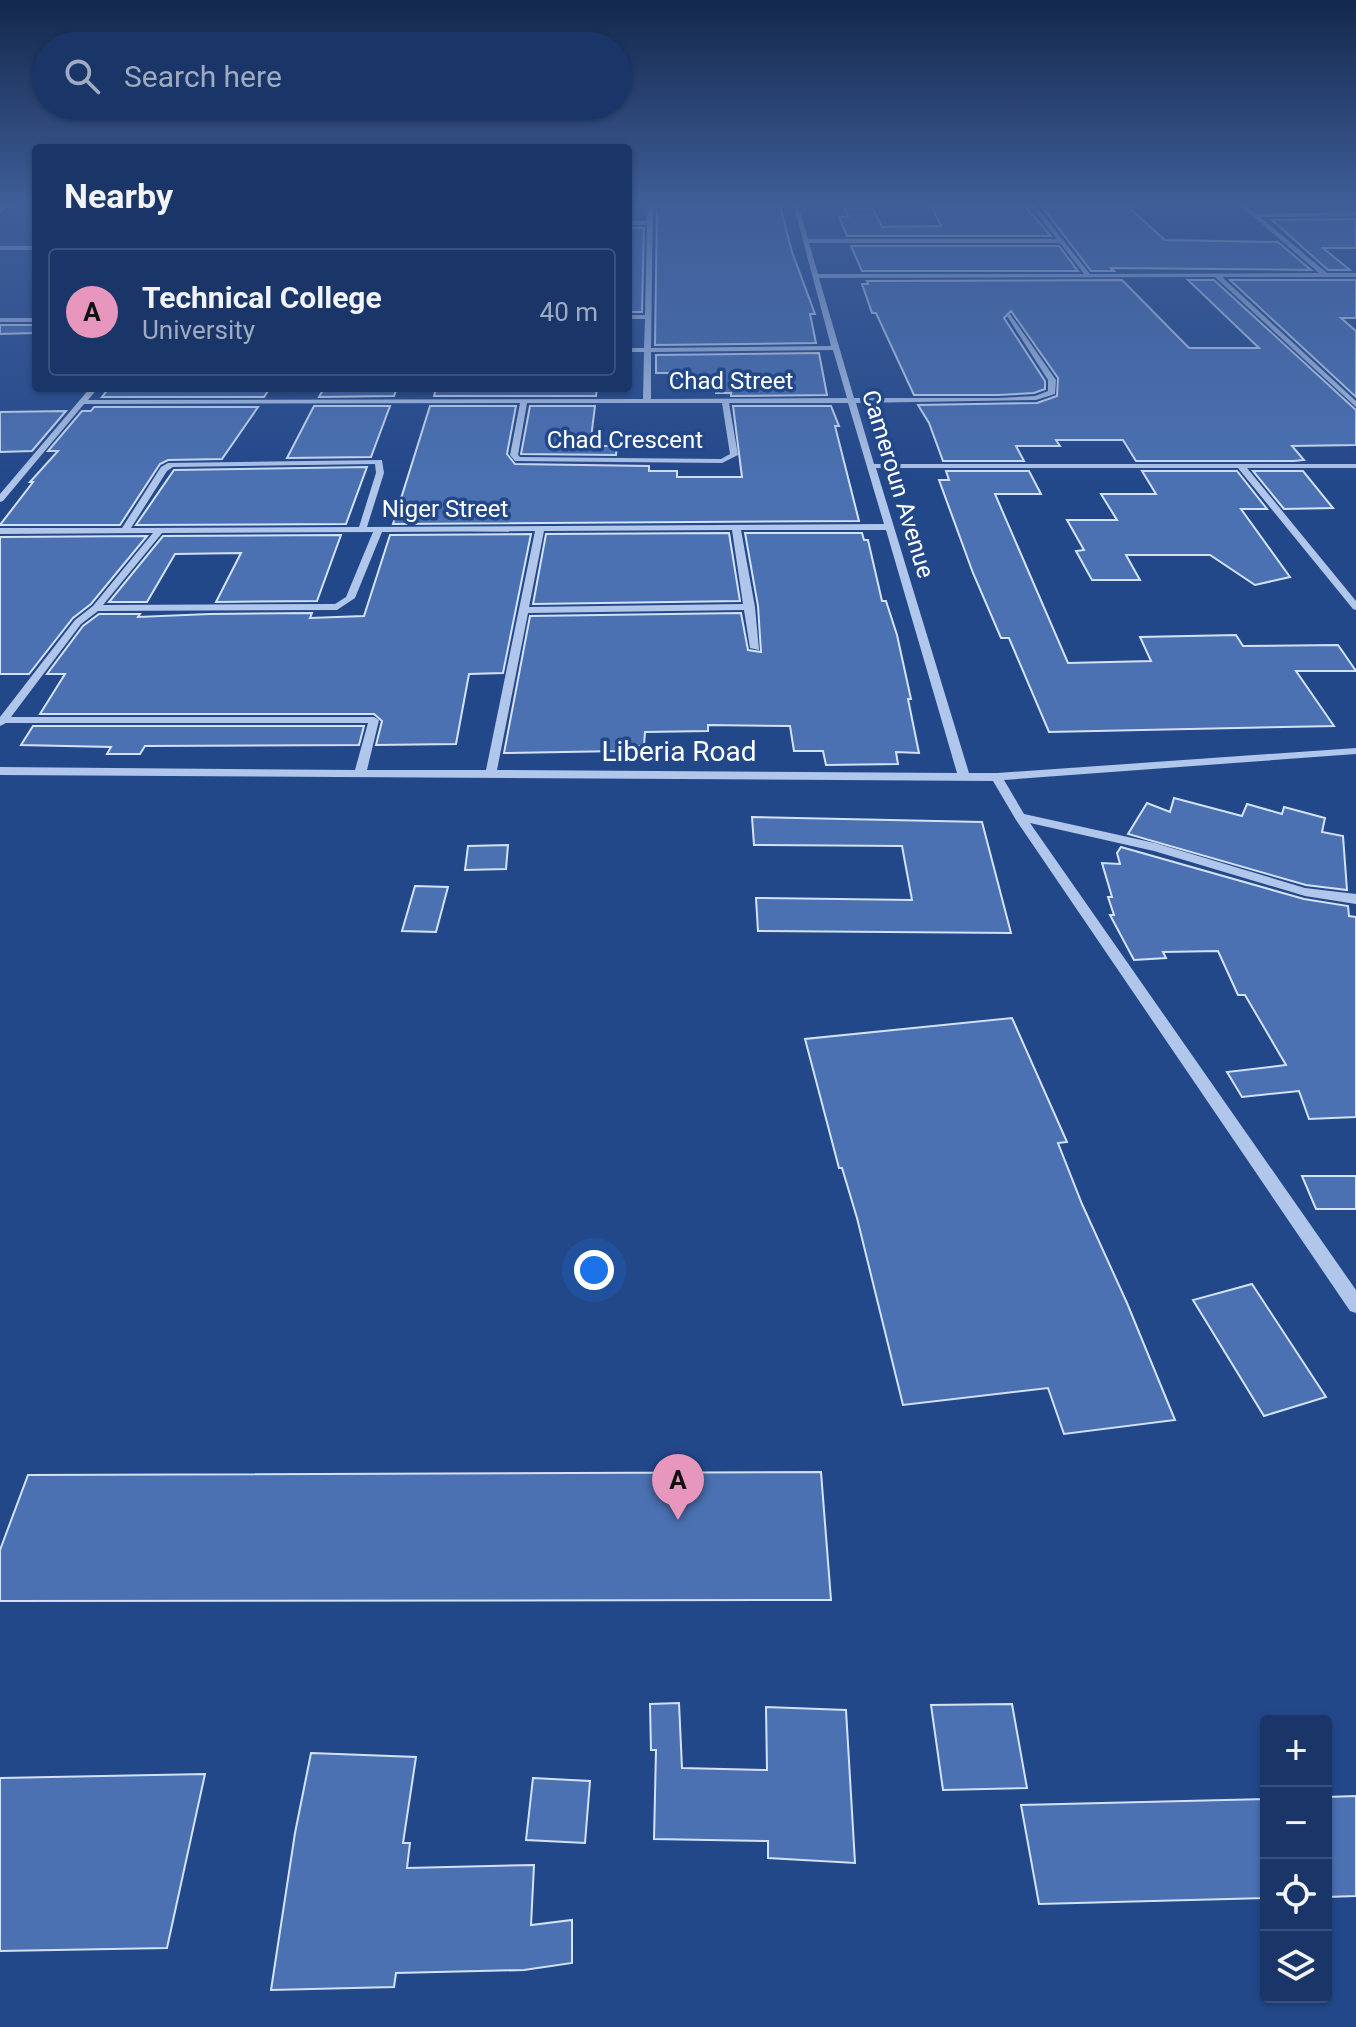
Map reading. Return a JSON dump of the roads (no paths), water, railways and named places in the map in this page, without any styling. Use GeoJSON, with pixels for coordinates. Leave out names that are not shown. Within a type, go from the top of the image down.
{"type":"FeatureCollection","features":[{"type":"Feature","properties":{"kind":"street"},"geometry":{"type":"LineString","coordinates":[[647,401],[648,298]]}},
{"type":"Feature","properties":{"kind":"street","name":"Cameroun Avenue"},"geometry":{"type":"LineString","coordinates":[[823,298],[835,348],[964,776]]}},
{"type":"Feature","properties":{"kind":"street"},"geometry":{"type":"LineString","coordinates":[[1240,298],[1356,405]]}},
{"type":"Feature","properties":{"kind":"street"},"geometry":{"type":"LineString","coordinates":[[25,320],[32,313]]}},
{"type":"Feature","properties":{"kind":"street","name":"Chad Street"},"geometry":{"type":"LineString","coordinates":[[82,402],[998,400],[1036,398],[1052,392],[1052,380],[1010,316]]}},
{"type":"Feature","properties":{"kind":"street"},"geometry":{"type":"LineString","coordinates":[[632,317],[648,317]]}},
{"type":"Feature","properties":{"kind":"street"},"geometry":{"type":"LineString","coordinates":[[0,320],[32,320]]}},
{"type":"Feature","properties":{"kind":"street"},"geometry":{"type":"LineString","coordinates":[[632,350],[835,348]]}},
{"type":"Feature","properties":{"kind":"street"},"geometry":{"type":"LineString","coordinates":[[0,499],[91,392]]}},
{"type":"Feature","properties":{"kind":"street"},"geometry":{"type":"LineString","coordinates":[[320,401],[323,392]]}},
{"type":"Feature","properties":{"kind":"street","name":"Chad Crescent"},"geometry":{"type":"LineString","coordinates":[[524,402],[514,455],[518,459],[722,461],[734,455],[725,400]]}},
{"type":"Feature","properties":{"kind":"street"},"geometry":{"type":"LineString","coordinates":[[124,532],[164,469],[171,465],[379,462],[380,473],[362,530]]}},
{"type":"Feature","properties":{"kind":"street"},"geometry":{"type":"LineString","coordinates":[[873,466],[1356,466]]}},
{"type":"Feature","properties":{"kind":"street"},"geometry":{"type":"LineString","coordinates":[[1242,468],[1356,607]]}},
{"type":"Feature","properties":{"kind":"street","name":"Niger Street"},"geometry":{"type":"LineString","coordinates":[[0,531],[890,527]]}},
{"type":"Feature","properties":{"kind":"street"},"geometry":{"type":"LineString","coordinates":[[736,528],[755,648]]}},
{"type":"Feature","properties":{"kind":"street"},"geometry":{"type":"LineString","coordinates":[[96,608],[337,607],[350,598],[379,529]]}},
{"type":"Feature","properties":{"kind":"street"},"geometry":{"type":"LineString","coordinates":[[491,774],[540,529]]}},
{"type":"Feature","properties":{"kind":"street"},"geometry":{"type":"LineString","coordinates":[[2,722],[78,622],[96,608],[158,532]]}},
{"type":"Feature","properties":{"kind":"street"},"geometry":{"type":"LineString","coordinates":[[524,610],[750,607]]}},
{"type":"Feature","properties":{"kind":"street"},"geometry":{"type":"LineString","coordinates":[[2,722],[374,720],[360,774]]}},
{"type":"Feature","properties":{"kind":"street","name":"Liberia Road"},"geometry":{"type":"LineString","coordinates":[[0,771],[997,777],[1356,751]]}},
{"type":"Feature","properties":{"kind":"street"},"geometry":{"type":"LineString","coordinates":[[997,777],[1020,817],[1356,1305]]}},
{"type":"Feature","properties":{"kind":"street"},"geometry":{"type":"LineString","coordinates":[[1020,817],[1155,847],[1305,892],[1356,899]]}},
{"type":"Feature","properties":{"kind":"place","name":"Technical College"},"geometry":{"type":"Point","coordinates":[678,1520]}}]}
